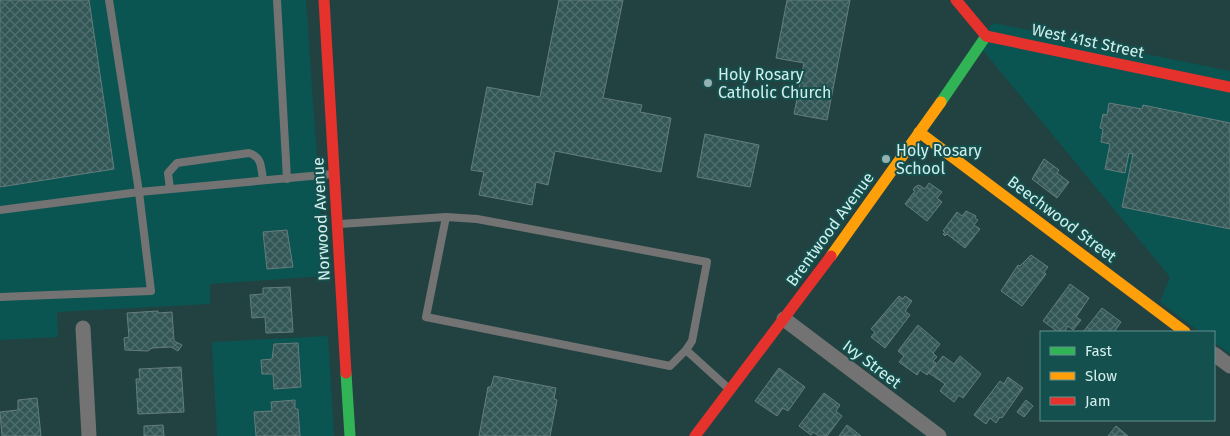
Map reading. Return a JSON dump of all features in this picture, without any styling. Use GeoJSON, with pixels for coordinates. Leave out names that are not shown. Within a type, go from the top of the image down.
{"type":"FeatureCollection","features":[{"type":"Feature","properties":{"kind":"street","name":"Norwood Avenue"},"geometry":{"type":"LineString","coordinates":[[324,0],[350,436]]}},
{"type":"Feature","properties":{"kind":"street"},"geometry":{"type":"LineString","coordinates":[[956,0],[986,36]]}},
{"type":"Feature","properties":{"kind":"street","name":"West 41st Street"},"geometry":{"type":"LineString","coordinates":[[986,36],[1230,87]]}},
{"type":"Feature","properties":{"kind":"street","name":"Brentwood Avenue"},"geometry":{"type":"LineString","coordinates":[[695,436],[784,319],[950,90],[986,36]]}},
{"type":"Feature","properties":{"kind":"street","name":"Beechwood Street"},"geometry":{"type":"LineString","coordinates":[[919,132],[1184,331]]}},
{"type":"Feature","properties":{"kind":"street","name":"Ivy Street"},"geometry":{"type":"LineString","coordinates":[[784,319],[939,436]]}},
{"type":"Feature","properties":{"kind":"street"},"geometry":{"type":"LineString","coordinates":[[83,328],[88,436]]}},
{"type":"Feature","properties":{"kind":"street"},"geometry":{"type":"LineString","coordinates":[[1215,355],[1230,366]]}},
{"type":"Feature","properties":{"kind":"lane"},"geometry":{"type":"LineString","coordinates":[[0,297],[151,291],[139,192],[109,0]]}},
{"type":"Feature","properties":{"kind":"lane"},"geometry":{"type":"LineString","coordinates":[[277,0],[287,179]]}},
{"type":"Feature","properties":{"kind":"lane"},"geometry":{"type":"LineString","coordinates":[[170,190],[168,173],[177,163],[249,153],[256,155],[260,160],[263,180]]}},
{"type":"Feature","properties":{"kind":"lane"},"geometry":{"type":"LineString","coordinates":[[0,210],[139,192],[335,174]]}},
{"type":"Feature","properties":{"kind":"lane"},"geometry":{"type":"LineString","coordinates":[[338,224],[446,217],[477,219],[707,262],[692,341],[670,366],[426,317],[446,217]]}},
{"type":"Feature","properties":{"kind":"lane"},"geometry":{"type":"LineString","coordinates":[[686,350],[730,390]]}},
{"type":"Feature","properties":{"kind":"shaded area"},"geometry":{"type":"Polygon","coordinates":[[[0,0],[306,0],[325,276],[210,284],[210,304],[57,312],[58,337],[0,340],[0,0]]]}},
{"type":"Feature","properties":{"kind":"shaded area"},"geometry":{"type":"Polygon","coordinates":[[[994,23],[1230,71],[1230,354],[1215,343],[1215,331],[1199,331],[1160,302],[1170,277],[975,41],[994,23]]]}},
{"type":"Feature","properties":{"kind":"shaded area"},"geometry":{"type":"Polygon","coordinates":[[[328,336],[334,436],[217,436],[212,342],[328,336]]]}},
{"type":"Feature","properties":{"kind":"building"},"geometry":{"type":"Polygon","coordinates":[[[0,0],[89,0],[114,169],[0,187],[0,0]]]}},
{"type":"Feature","properties":{"kind":"building"},"geometry":{"type":"Polygon","coordinates":[[[559,0],[623,0],[603,98],[642,105],[640,112],[671,118],[661,172],[555,151],[548,185],[536,182],[532,205],[479,195],[484,172],[471,170],[487,87],[540,97],[559,0]]]}},
{"type":"Feature","properties":{"kind":"building"},"geometry":{"type":"Polygon","coordinates":[[[787,0],[850,0],[827,120],[794,114],[804,63],[776,58],[787,0]]]}},
{"type":"Feature","properties":{"kind":"building"},"geometry":{"type":"Polygon","coordinates":[[[1109,103],[1142,109],[1143,105],[1230,123],[1230,229],[1122,207],[1133,154],[1129,153],[1125,173],[1105,169],[1110,144],[1101,142],[1103,129],[1100,128],[1103,114],[1107,115],[1109,103]]]}},
{"type":"Feature","properties":{"kind":"building"},"geometry":{"type":"Polygon","coordinates":[[[705,134],[759,145],[750,187],[697,177],[705,134]]]}},
{"type":"Feature","properties":{"kind":"building"},"geometry":{"type":"Polygon","coordinates":[[[1044,159],[1059,170],[1057,173],[1069,182],[1057,198],[1032,179],[1044,159]]]}},
{"type":"Feature","properties":{"kind":"building"},"geometry":{"type":"Polygon","coordinates":[[[929,183],[942,192],[937,198],[942,202],[927,221],[905,204],[915,191],[913,190],[915,187],[919,185],[925,189],[929,183]]]}},
{"type":"Feature","properties":{"kind":"building"},"geometry":{"type":"Polygon","coordinates":[[[966,211],[976,216],[975,218],[978,220],[974,225],[980,229],[965,248],[947,234],[945,236],[943,231],[957,212],[962,216],[966,211]]]}},
{"type":"Feature","properties":{"kind":"building"},"geometry":{"type":"Polygon","coordinates":[[[287,230],[293,267],[267,269],[263,232],[287,230]]]}},
{"type":"Feature","properties":{"kind":"building"},"geometry":{"type":"Polygon","coordinates":[[[1031,255],[1048,267],[1044,272],[1046,274],[1022,306],[1001,291],[1018,265],[1020,266],[1031,255]]]}},
{"type":"Feature","properties":{"kind":"building"},"geometry":{"type":"Polygon","coordinates":[[[1070,284],[1089,298],[1076,317],[1081,320],[1073,330],[1068,326],[1065,331],[1057,331],[1043,321],[1070,284]]]}},
{"type":"Feature","properties":{"kind":"building"},"geometry":{"type":"Polygon","coordinates":[[[290,287],[293,332],[266,333],[265,317],[252,318],[250,295],[263,294],[263,288],[290,287]]]}},
{"type":"Feature","properties":{"kind":"building"},"geometry":{"type":"Polygon","coordinates":[[[899,296],[903,299],[905,296],[912,301],[905,311],[910,315],[885,348],[871,337],[875,332],[871,329],[899,296]]]}},
{"type":"Feature","properties":{"kind":"building"},"geometry":{"type":"Polygon","coordinates":[[[1102,308],[1121,322],[1115,331],[1084,331],[1102,308]]]}},
{"type":"Feature","properties":{"kind":"building"},"geometry":{"type":"Polygon","coordinates":[[[158,311],[158,313],[172,312],[174,341],[182,345],[178,351],[171,347],[152,348],[148,351],[125,350],[124,338],[129,337],[127,313],[158,311]]]}},
{"type":"Feature","properties":{"kind":"building"},"geometry":{"type":"Polygon","coordinates":[[[918,325],[940,344],[933,353],[937,357],[933,361],[936,363],[927,375],[920,370],[917,375],[899,362],[904,356],[898,351],[918,325]]]}},
{"type":"Feature","properties":{"kind":"building"},"geometry":{"type":"Polygon","coordinates":[[[298,343],[301,387],[274,389],[273,374],[262,374],[261,360],[272,359],[274,344],[298,343]]]}},
{"type":"Feature","properties":{"kind":"building"},"geometry":{"type":"Polygon","coordinates":[[[943,356],[954,364],[960,356],[981,374],[963,398],[959,395],[954,402],[940,391],[945,384],[929,373],[943,356]]]}},
{"type":"Feature","properties":{"kind":"building"},"geometry":{"type":"Polygon","coordinates":[[[181,367],[184,412],[138,414],[136,379],[140,379],[139,369],[181,367]]]}},
{"type":"Feature","properties":{"kind":"building"},"geometry":{"type":"Polygon","coordinates":[[[779,368],[805,387],[788,411],[783,408],[777,416],[755,401],[779,368]]]}},
{"type":"Feature","properties":{"kind":"building"},"geometry":{"type":"Polygon","coordinates":[[[494,376],[556,388],[554,399],[557,400],[550,436],[479,436],[488,387],[491,387],[494,376]]]}},
{"type":"Feature","properties":{"kind":"building"},"geometry":{"type":"Polygon","coordinates":[[[1008,377],[1023,388],[1002,418],[1000,417],[996,423],[990,418],[986,424],[974,415],[1000,381],[1004,384],[1008,377]]]}},
{"type":"Feature","properties":{"kind":"building"},"geometry":{"type":"Polygon","coordinates":[[[824,393],[840,405],[836,411],[842,416],[827,436],[819,436],[813,432],[811,435],[799,426],[824,393]]]}},
{"type":"Feature","properties":{"kind":"building"},"geometry":{"type":"Polygon","coordinates":[[[37,398],[41,436],[2,436],[0,412],[18,410],[18,400],[37,398]]]}},
{"type":"Feature","properties":{"kind":"building"},"geometry":{"type":"Polygon","coordinates":[[[295,400],[295,409],[298,409],[300,436],[256,436],[254,412],[272,411],[271,402],[295,400]]]}},
{"type":"Feature","properties":{"kind":"building"},"geometry":{"type":"Polygon","coordinates":[[[1026,400],[1033,406],[1024,417],[1017,412],[1026,400]]]}},
{"type":"Feature","properties":{"kind":"building"},"geometry":{"type":"Polygon","coordinates":[[[163,425],[164,436],[144,436],[144,426],[163,425]]]}},
{"type":"Feature","properties":{"kind":"building"},"geometry":{"type":"Polygon","coordinates":[[[847,425],[861,436],[839,436],[847,425]]]}},
{"type":"Feature","properties":{"kind":"building"},"geometry":{"type":"Polygon","coordinates":[[[1116,426],[1128,436],[1108,436],[1116,426]]]}},
{"type":"Feature","properties":{"kind":"traffic: fast"},"geometry":{"type":"LineString","coordinates":[[941,102],[986,36]]}},
{"type":"Feature","properties":{"kind":"traffic: fast"},"geometry":{"type":"LineString","coordinates":[[346,373],[350,436]]}},
{"type":"Feature","properties":{"kind":"traffic: slow"},"geometry":{"type":"LineString","coordinates":[[831,256],[941,102]]}},
{"type":"Feature","properties":{"kind":"traffic: slow"},"geometry":{"type":"LineString","coordinates":[[919,132],[1184,331]]}},
{"type":"Feature","properties":{"kind":"traffic: jam"},"geometry":{"type":"LineString","coordinates":[[324,0],[346,373]]}},
{"type":"Feature","properties":{"kind":"traffic: jam"},"geometry":{"type":"LineString","coordinates":[[956,0],[986,36],[1230,87]]}},
{"type":"Feature","properties":{"kind":"traffic: jam"},"geometry":{"type":"LineString","coordinates":[[695,436],[831,256]]}},
{"type":"Feature","properties":{"kind":"place","name":"Holy Rosary Catholic Church"},"geometry":{"type":"Point","coordinates":[708,83]}},
{"type":"Feature","properties":{"kind":"place","name":"Holy Rosary School"},"geometry":{"type":"Point","coordinates":[886,159]}}]}
